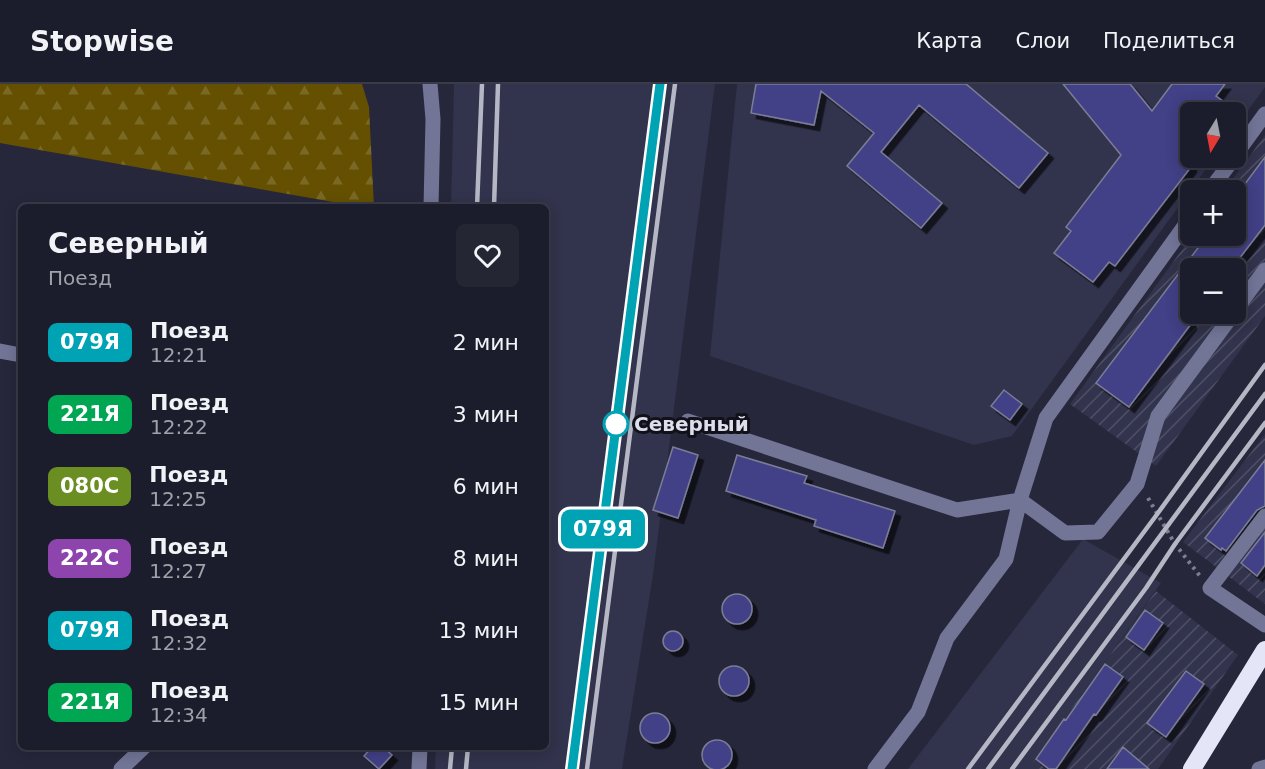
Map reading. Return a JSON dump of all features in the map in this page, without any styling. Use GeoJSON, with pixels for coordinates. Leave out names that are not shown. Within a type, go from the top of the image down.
{"type":"FeatureCollection","features":[{"type":"Feature","properties":{"kind":"highway"},"geometry":{"type":"LineString","coordinates":[[1192,769],[1265,650]]}},
{"type":"Feature","properties":{"kind":"street"},"geometry":{"type":"LineString","coordinates":[[430,84],[434,119],[431,204]]}},
{"type":"Feature","properties":{"kind":"street"},"geometry":{"type":"LineString","coordinates":[[1246,141],[1265,114]]}},
{"type":"Feature","properties":{"kind":"street"},"geometry":{"type":"LineString","coordinates":[[875,769],[918,712],[947,638],[1006,560],[1020,500],[1046,418],[1180,232]]}},
{"type":"Feature","properties":{"kind":"street"},"geometry":{"type":"LineString","coordinates":[[1246,296],[1265,270]]}},
{"type":"Feature","properties":{"kind":"street"},"geometry":{"type":"LineString","coordinates":[[688,421],[957,510],[1020,500],[1065,533],[1098,532],[1137,484],[1158,416],[1226,324]]}},
{"type":"Feature","properties":{"kind":"street"},"geometry":{"type":"LineString","coordinates":[[0,351],[18,354]]}},
{"type":"Feature","properties":{"kind":"street"},"geometry":{"type":"LineString","coordinates":[[1265,516],[1210,588],[1265,625]]}},
{"type":"Feature","properties":{"kind":"street"},"geometry":{"type":"LineString","coordinates":[[121,769],[141,750]]}},
{"type":"Feature","properties":{"kind":"street"},"geometry":{"type":"LineString","coordinates":[[419,769],[420,750]]}},
{"type":"Feature","properties":{"kind":"street"},"geometry":{"type":"LineString","coordinates":[[1259,769],[1265,767]]}},
{"type":"Feature","properties":{"kind":"path"},"geometry":{"type":"LineString","coordinates":[[1137,484],[1158,513],[1175,544],[1210,588]]}},
{"type":"Feature","properties":{"kind":"shaded area"},"geometry":{"type":"Polygon","coordinates":[[[454,84],[715,84],[653,575],[622,769],[435,769],[436,750],[549,750],[549,204],[451,204],[454,84]]]}},
{"type":"Feature","properties":{"kind":"shaded area"},"geometry":{"type":"Polygon","coordinates":[[[737,84],[1265,84],[1246,113],[1246,102],[1180,102],[1180,168],[1207,168],[1198,180],[1180,180],[1180,205],[1012,436],[974,445],[710,356],[737,84]]]}},
{"type":"Feature","properties":{"kind":"shaded area"},"geometry":{"type":"Polygon","coordinates":[[[1265,135],[1265,316],[1156,466],[1070,404],[1185,246],[1246,246],[1246,180],[1232,180],[1241,168],[1246,168],[1246,161],[1265,135]]]}},
{"type":"Feature","properties":{"kind":"shaded area"},"geometry":{"type":"Polygon","coordinates":[[[1265,434],[1265,604],[1183,542],[1265,434]]]}},
{"type":"Feature","properties":{"kind":"shaded area"},"geometry":{"type":"Polygon","coordinates":[[[1083,539],[1161,583],[1029,769],[908,769],[1083,539]]]}},
{"type":"Feature","properties":{"kind":"shaded area"},"geometry":{"type":"Polygon","coordinates":[[[1156,591],[1238,655],[1158,769],[1028,769],[1156,591]]]}},
{"type":"Feature","properties":{"kind":"green space"},"geometry":{"type":"Polygon","coordinates":[[[0,84],[362,84],[369,107],[374,204],[337,204],[0,143],[0,84]]]}},
{"type":"Feature","properties":{"kind":"building"},"geometry":{"type":"Polygon","coordinates":[[[756,84],[966,84],[1048,153],[1019,188],[919,105],[881,152],[942,203],[921,228],[847,166],[874,133],[821,91],[814,125],[751,113],[756,84]]]}},
{"type":"Feature","properties":{"kind":"building"},"geometry":{"type":"Polygon","coordinates":[[[1063,84],[1130,84],[1152,111],[1172,84],[1225,84],[1216,96],[1224,102],[1180,102],[1180,168],[1190,168],[1115,266],[1109,262],[1093,282],[1054,253],[1071,231],[1066,227],[1121,155],[1063,84]]]}},
{"type":"Feature","properties":{"kind":"building"},"geometry":{"type":"Polygon","coordinates":[[[1265,157],[1265,225],[1240,258],[1190,258],[1199,246],[1246,246],[1246,183],[1265,157]]]}},
{"type":"Feature","properties":{"kind":"building"},"geometry":{"type":"Polygon","coordinates":[[[1180,272],[1180,324],[1191,324],[1129,407],[1096,383],[1180,272]]]}},
{"type":"Feature","properties":{"kind":"building"},"geometry":{"type":"Polygon","coordinates":[[[1004,390],[1022,404],[1010,420],[991,406],[1004,390]]]}},
{"type":"Feature","properties":{"kind":"building"},"geometry":{"type":"Polygon","coordinates":[[[673,447],[698,455],[678,518],[653,510],[673,447]]]}},
{"type":"Feature","properties":{"kind":"building"},"geometry":{"type":"Polygon","coordinates":[[[737,455],[807,476],[804,483],[895,511],[883,548],[814,526],[816,520],[726,491],[737,455]]]}},
{"type":"Feature","properties":{"kind":"building"},"geometry":{"type":"Polygon","coordinates":[[[1265,460],[1265,506],[1257,510],[1226,551],[1222,548],[1221,550],[1205,538],[1265,460]]]}},
{"type":"Feature","properties":{"kind":"building"},"geometry":{"type":"Polygon","coordinates":[[[1265,532],[1265,565],[1257,576],[1241,563],[1265,532]]]}},
{"type":"Feature","properties":{"kind":"building"},"geometry":{"type":"Polygon","coordinates":[[[737,594],[748,598],[752,609],[748,620],[737,624],[726,620],[722,609],[726,598],[737,594]]]}},
{"type":"Feature","properties":{"kind":"building"},"geometry":{"type":"Polygon","coordinates":[[[1145,610],[1163,623],[1144,650],[1126,637],[1145,610]]]}},
{"type":"Feature","properties":{"kind":"building"},"geometry":{"type":"Polygon","coordinates":[[[673,631],[680,634],[683,641],[680,648],[673,651],[666,648],[663,641],[666,634],[673,631]]]}},
{"type":"Feature","properties":{"kind":"building"},"geometry":{"type":"Polygon","coordinates":[[[1105,664],[1123,677],[1056,769],[1049,769],[1036,759],[1105,664]]]}},
{"type":"Feature","properties":{"kind":"building"},"geometry":{"type":"Polygon","coordinates":[[[734,666],[745,670],[749,681],[745,692],[734,696],[723,692],[719,681],[723,670],[734,666]]]}},
{"type":"Feature","properties":{"kind":"building"},"geometry":{"type":"Polygon","coordinates":[[[1186,671],[1204,684],[1166,737],[1147,723],[1186,671]]]}},
{"type":"Feature","properties":{"kind":"building"},"geometry":{"type":"Polygon","coordinates":[[[655,713],[666,717],[670,728],[666,739],[655,743],[644,739],[640,728],[644,717],[655,713]]]}},
{"type":"Feature","properties":{"kind":"building"},"geometry":{"type":"Polygon","coordinates":[[[717,740],[728,744],[732,755],[728,766],[717,770],[706,766],[702,755],[706,744],[717,740]]]}},
{"type":"Feature","properties":{"kind":"building"},"geometry":{"type":"Polygon","coordinates":[[[1123,747],[1149,769],[1107,769],[1123,747]]]}},
{"type":"Feature","properties":{"kind":"building"},"geometry":{"type":"Polygon","coordinates":[[[369,750],[386,750],[392,755],[379,769],[364,756],[369,750]]]}},
{"type":"Feature","properties":{"kind":"railway"},"geometry":{"type":"LineString","coordinates":[[477,204],[482,84]]}},
{"type":"Feature","properties":{"kind":"railway"},"geometry":{"type":"LineString","coordinates":[[494,204],[498,84]]}},
{"type":"Feature","properties":{"kind":"railway"},"geometry":{"type":"LineString","coordinates":[[572,769],[660,84]]}},
{"type":"Feature","properties":{"kind":"railway"},"geometry":{"type":"LineString","coordinates":[[587,769],[675,84]]}},
{"type":"Feature","properties":{"kind":"railway"},"geometry":{"type":"LineString","coordinates":[[968,769],[1265,365]]}},
{"type":"Feature","properties":{"kind":"railway"},"geometry":{"type":"LineString","coordinates":[[988,769],[1265,394]]}},
{"type":"Feature","properties":{"kind":"railway"},"geometry":{"type":"LineString","coordinates":[[1012,769],[1265,423]]}},
{"type":"Feature","properties":{"kind":"railway"},"geometry":{"type":"LineString","coordinates":[[450,769],[452,750]]}},
{"type":"Feature","properties":{"kind":"railway"},"geometry":{"type":"LineString","coordinates":[[466,769],[468,750]]}},
{"type":"Feature","properties":{"kind":"train","name":"079Я"},"geometry":{"type":"LineString","coordinates":[[572,769],[660,84]]}},
{"type":"Feature","properties":{"kind":"place","name":"Северный"},"geometry":{"type":"Point","coordinates":[616,424]}}]}
